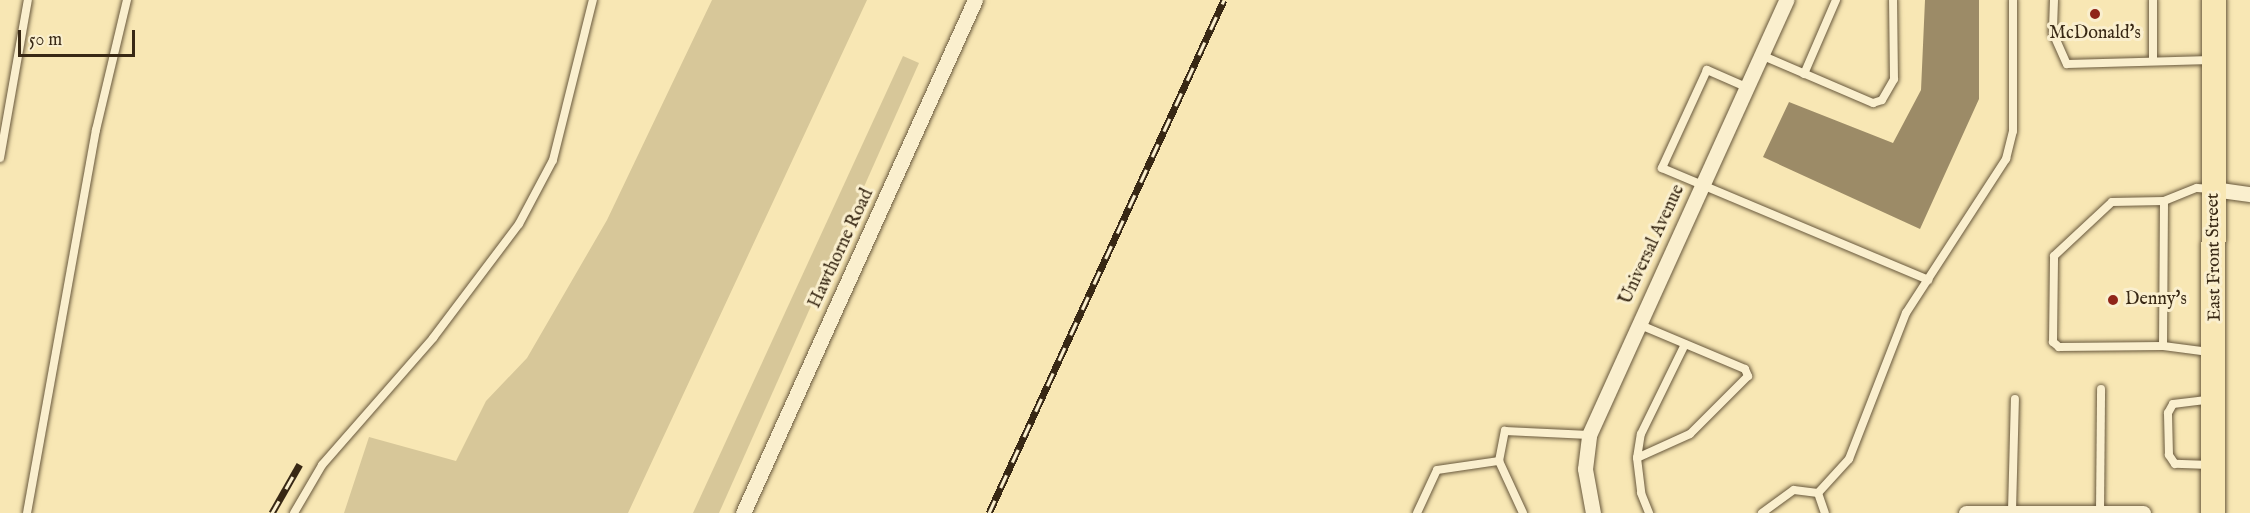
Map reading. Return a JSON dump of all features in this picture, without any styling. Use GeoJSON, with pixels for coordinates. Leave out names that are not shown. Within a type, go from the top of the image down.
{"type":"FeatureCollection","features":[{"type":"Feature","properties":{"kind":"main road","name":"East Front Street"},"geometry":{"type":"LineString","coordinates":[[2213,513],[2217,352],[2213,189],[2214,0]]}},
{"type":"Feature","properties":{"kind":"street","name":"Hawthorne Road"},"geometry":{"type":"LineString","coordinates":[[743,513],[975,0]]}},
{"type":"Feature","properties":{"kind":"street","name":"Universal Avenue"},"geometry":{"type":"LineString","coordinates":[[1593,513],[1585,469],[1589,435],[1786,0]]}},
{"type":"Feature","properties":{"kind":"street"},"geometry":{"type":"LineString","coordinates":[[2213,189],[2250,194]]}},
{"type":"Feature","properties":{"kind":"street"},"geometry":{"type":"LineString","coordinates":[[1966,513],[2012,511],[2143,513]]}},
{"type":"Feature","properties":{"kind":"lane"},"geometry":{"type":"LineString","coordinates":[[0,158],[28,0]]}},
{"type":"Feature","properties":{"kind":"lane"},"geometry":{"type":"LineString","coordinates":[[27,513],[96,130],[127,0]]}},
{"type":"Feature","properties":{"kind":"lane"},"geometry":{"type":"LineString","coordinates":[[294,513],[322,465],[433,338],[519,224],[553,160],[593,0]]}},
{"type":"Feature","properties":{"kind":"lane"},"geometry":{"type":"LineString","coordinates":[[1804,74],[1836,0]]}},
{"type":"Feature","properties":{"kind":"lane"},"geometry":{"type":"LineString","coordinates":[[1761,55],[1874,104],[1882,100],[1894,79],[1893,0]]}},
{"type":"Feature","properties":{"kind":"lane"},"geometry":{"type":"LineString","coordinates":[[1818,493],[1849,459],[1906,313],[2007,159],[2013,130],[2013,0]]}},
{"type":"Feature","properties":{"kind":"lane"},"geometry":{"type":"LineString","coordinates":[[2054,0],[2053,33],[2067,64],[2214,60]]}},
{"type":"Feature","properties":{"kind":"lane"},"geometry":{"type":"LineString","coordinates":[[2153,0],[2153,61]]}},
{"type":"Feature","properties":{"kind":"lane"},"geometry":{"type":"LineString","coordinates":[[1746,87],[1707,70],[1662,168],[1928,280]]}},
{"type":"Feature","properties":{"kind":"lane"},"geometry":{"type":"LineString","coordinates":[[2213,189],[2197,188],[2164,201],[2106,205],[2056,253],[2053,342],[2063,348],[2163,346],[2217,352]]}},
{"type":"Feature","properties":{"kind":"lane"},"geometry":{"type":"LineString","coordinates":[[2163,346],[2164,201]]}},
{"type":"Feature","properties":{"kind":"lane"},"geometry":{"type":"LineString","coordinates":[[1637,458],[1690,434],[1748,376],[1745,369],[1638,324]]}},
{"type":"Feature","properties":{"kind":"lane"},"geometry":{"type":"LineString","coordinates":[[1649,513],[1641,493],[1637,458],[1641,434],[1685,344]]}},
{"type":"Feature","properties":{"kind":"lane"},"geometry":{"type":"LineString","coordinates":[[2096,512],[2101,389]]}},
{"type":"Feature","properties":{"kind":"lane"},"geometry":{"type":"LineString","coordinates":[[2012,511],[2015,399]]}},
{"type":"Feature","properties":{"kind":"lane"},"geometry":{"type":"LineString","coordinates":[[2214,465],[2175,464],[2169,455],[2168,413],[2172,404],[2216,399]]}},
{"type":"Feature","properties":{"kind":"lane"},"geometry":{"type":"LineString","coordinates":[[1523,513],[1499,461],[1505,431],[1589,435]]}},
{"type":"Feature","properties":{"kind":"lane"},"geometry":{"type":"LineString","coordinates":[[1417,513],[1437,470],[1499,461]]}},
{"type":"Feature","properties":{"kind":"lane"},"geometry":{"type":"LineString","coordinates":[[1762,513],[1794,490],[1818,493]]}},
{"type":"Feature","properties":{"kind":"lane"},"geometry":{"type":"LineString","coordinates":[[1818,493],[1825,513]]}},
{"type":"Feature","properties":{"kind":"shaded area"},"geometry":{"type":"Polygon","coordinates":[[[712,0],[867,0],[628,513],[344,513],[369,437],[456,461],[486,401],[527,358],[607,220],[712,0]]]}},
{"type":"Feature","properties":{"kind":"shaded area"},"geometry":{"type":"Polygon","coordinates":[[[903,56],[919,63],[719,513],[693,513],[903,56]]]}},
{"type":"Feature","properties":{"kind":"building"},"geometry":{"type":"Polygon","coordinates":[[[1925,0],[1979,0],[1979,99],[1920,229],[1763,157],[1789,102],[1893,143],[1921,90],[1925,0]]]}},
{"type":"Feature","properties":{"kind":"railway"},"geometry":{"type":"LineString","coordinates":[[989,513],[1224,0]]}},
{"type":"Feature","properties":{"kind":"railway"},"geometry":{"type":"LineString","coordinates":[[272,513],[300,464]]}},
{"type":"Feature","properties":{"kind":"place","name":"McDonald's"},"geometry":{"type":"Point","coordinates":[2095,14]}},
{"type":"Feature","properties":{"kind":"place","name":"Denny's"},"geometry":{"type":"Point","coordinates":[2113,300]}}]}
